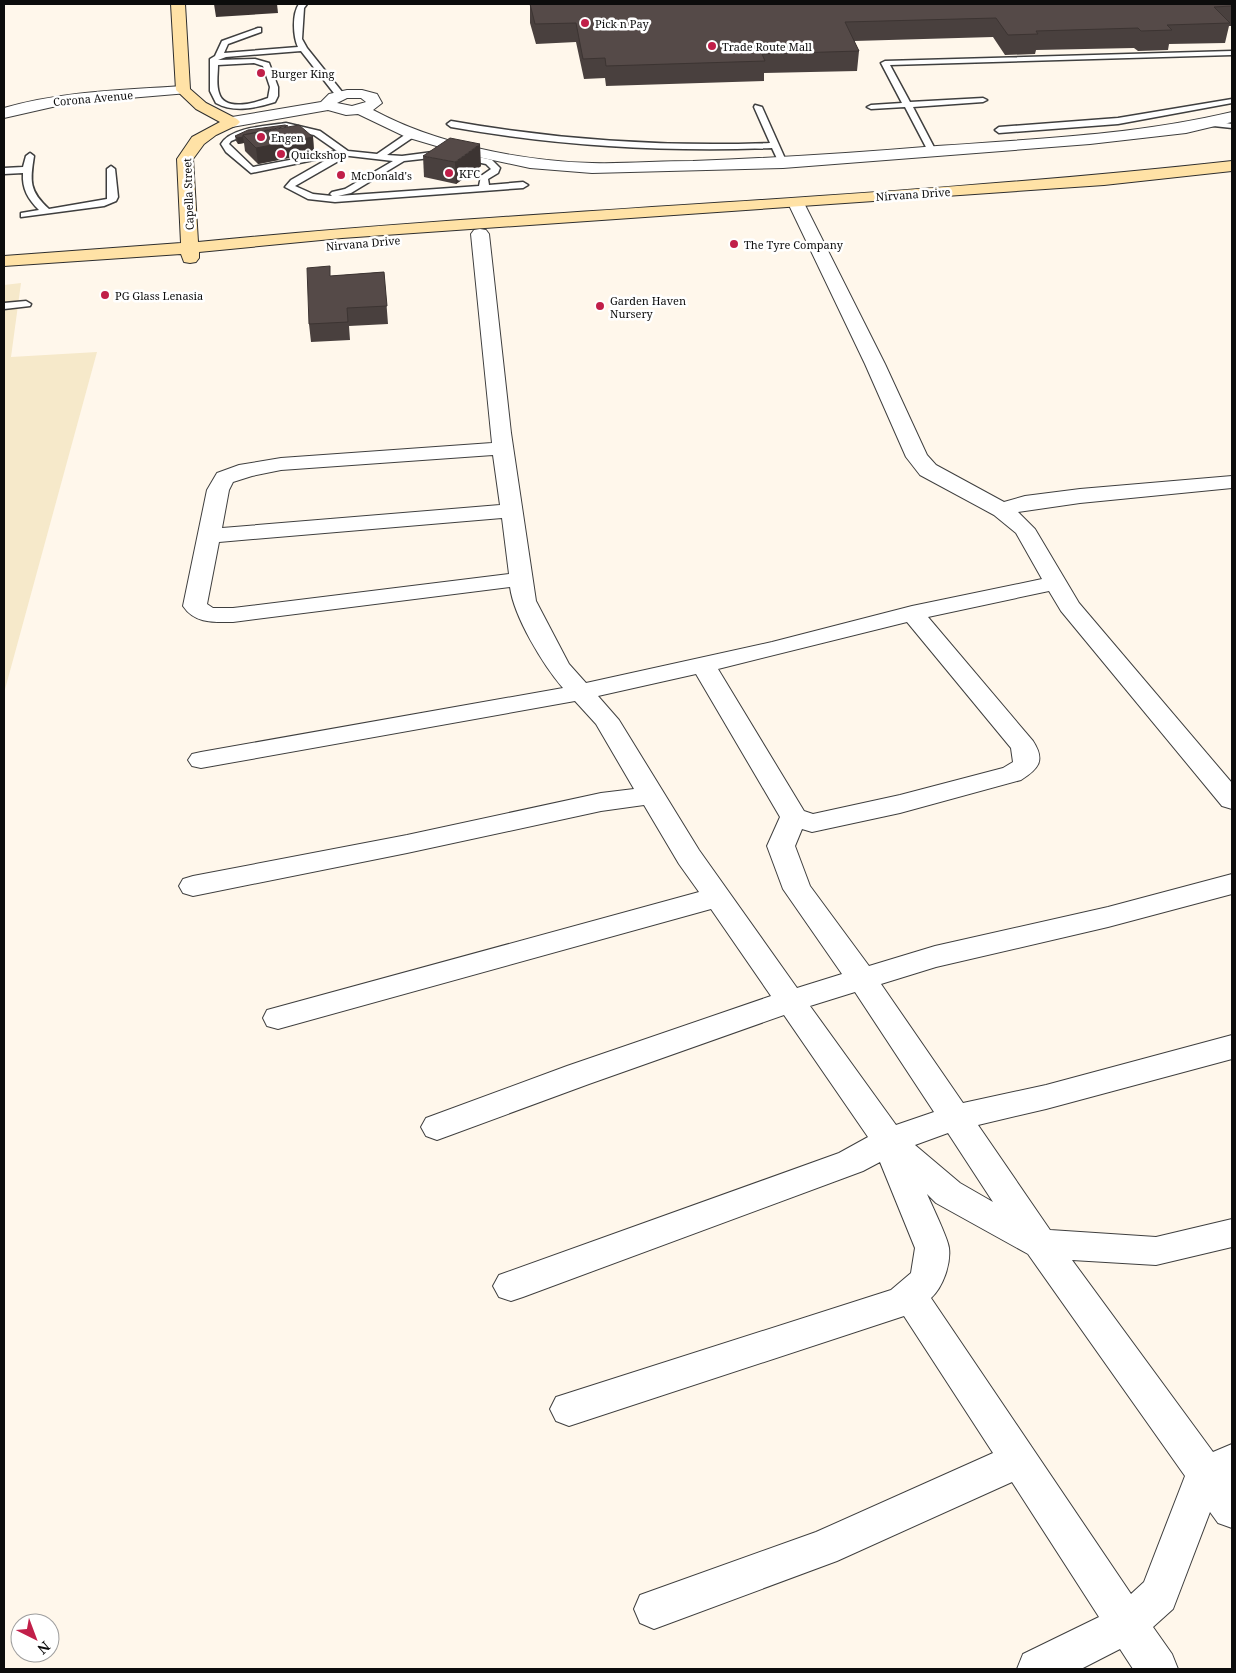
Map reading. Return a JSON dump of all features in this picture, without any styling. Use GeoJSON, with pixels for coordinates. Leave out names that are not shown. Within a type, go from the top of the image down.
{"type":"FeatureCollection","features":[{"type":"Feature","properties":{"kind":"main road"},"geometry":{"type":"LineString","coordinates":[[178,4],[183,90],[201,106],[232,122]]}},
{"type":"Feature","properties":{"kind":"main road","name":"Capella Street"},"geometry":{"type":"LineString","coordinates":[[190,253],[185,159],[190,148],[203,136],[232,122]]}},
{"type":"Feature","properties":{"kind":"main road","name":"Nirvana Drive"},"geometry":{"type":"LineString","coordinates":[[1104,180],[1232,166]]}},
{"type":"Feature","properties":{"kind":"main road","name":"Nirvana Drive"},"geometry":{"type":"LineString","coordinates":[[4,261],[115,253],[190,253],[256,242],[548,218],[796,203],[1104,180],[1232,174]]}},
{"type":"Feature","properties":{"kind":"main road"},"geometry":{"type":"LineString","coordinates":[[186,189],[206,225],[256,242]]}},
{"type":"Feature","properties":{"kind":"main road"},"geometry":{"type":"LineString","coordinates":[[115,253],[149,241],[169,228],[186,189]]}},
{"type":"Feature","properties":{"kind":"main road","name":"Nirvana Drive"},"geometry":{"type":"LineString","coordinates":[[4,273],[190,253],[480,234],[722,208]]}},
{"type":"Feature","properties":{"kind":"street","name":"Corona Avenue"},"geometry":{"type":"LineString","coordinates":[[4,112],[53,101],[183,90]]}},
{"type":"Feature","properties":{"kind":"street"},"geometry":{"type":"LineString","coordinates":[[232,122],[362,94],[374,100],[371,105],[359,109],[385,123],[412,134],[460,148],[530,162],[592,168],[783,163],[1090,139],[1186,128],[1232,117]]}},
{"type":"Feature","properties":{"kind":"street"},"geometry":{"type":"LineString","coordinates":[[796,203],[875,364],[917,458],[928,470],[1002,510],[1024,529],[1069,606],[1232,800]]}},
{"type":"Feature","properties":{"kind":"street"},"geometry":{"type":"LineString","coordinates":[[480,234],[503,448],[524,600],[558,667],[606,720],[690,857],[889,1141],[932,1248],[927,1280],[903,1301],[570,1409]]}},
{"type":"Feature","properties":{"kind":"street"},"geometry":{"type":"LineString","coordinates":[[503,448],[282,464],[248,470],[225,478],[218,490],[195,606],[208,615],[233,615],[521,579]]}},
{"type":"Feature","properties":{"kind":"street"},"geometry":{"type":"LineString","coordinates":[[1002,510],[1025,503],[1080,496],[1232,482]]}},
{"type":"Feature","properties":{"kind":"street"},"geometry":{"type":"LineString","coordinates":[[209,536],[512,511]]}},
{"type":"Feature","properties":{"kind":"street"},"geometry":{"type":"LineString","coordinates":[[201,760],[581,692],[776,649],[912,614],[1056,583]]}},
{"type":"Feature","properties":{"kind":"street"},"geometry":{"type":"LineString","coordinates":[[704,665],[794,817],[812,823],[900,804],[1012,774],[1026,765],[1024,747],[912,614]]}},
{"type":"Feature","properties":{"kind":"street"},"geometry":{"type":"LineString","coordinates":[[193,886],[406,844],[601,802],[652,795]]}},
{"type":"Feature","properties":{"kind":"street"},"geometry":{"type":"LineString","coordinates":[[794,817],[781,846],[797,890],[862,979],[1040,1244],[1219,1467],[1232,1510]]}},
{"type":"Feature","properties":{"kind":"street"},"geometry":{"type":"LineString","coordinates":[[437,1127],[791,1001],[862,979],[935,957],[1108,917],[1232,884]]}},
{"type":"Feature","properties":{"kind":"street"},"geometry":{"type":"LineString","coordinates":[[278,1018],[718,897]]}},
{"type":"Feature","properties":{"kind":"street"},"geometry":{"type":"LineString","coordinates":[[511,1286],[851,1162],[889,1141],[954,1118],[1046,1097],[1232,1047]]}},
{"type":"Feature","properties":{"kind":"street"},"geometry":{"type":"LineString","coordinates":[[889,1141],[948,1193],[1040,1244],[1156,1251],[1232,1233]]}},
{"type":"Feature","properties":{"kind":"street"},"geometry":{"type":"LineString","coordinates":[[910,1295],[1157,1669]]}},
{"type":"Feature","properties":{"kind":"street"},"geometry":{"type":"LineString","coordinates":[[654,1609],[823,1548],[1019,1460]]}},
{"type":"Feature","properties":{"kind":"street"},"geometry":{"type":"LineString","coordinates":[[1038,1669],[1127,1624],[1159,1595],[1219,1467]]}},
{"type":"Feature","properties":{"kind":"lane"},"geometry":{"type":"LineString","coordinates":[[303,4],[300,8],[298,38],[302,49],[335,100]]}},
{"type":"Feature","properties":{"kind":"lane"},"geometry":{"type":"LineString","coordinates":[[216,60],[255,61],[266,65],[274,85],[275,96],[272,100],[263,104],[236,106],[219,100],[215,95],[216,60],[226,43],[258,30]]}},
{"type":"Feature","properties":{"kind":"lane"},"geometry":{"type":"LineString","coordinates":[[216,60],[302,49]]}},
{"type":"Feature","properties":{"kind":"lane"},"geometry":{"type":"LineString","coordinates":[[932,151],[885,63],[1232,53]]}},
{"type":"Feature","properties":{"kind":"lane"},"geometry":{"type":"LineString","coordinates":[[871,107],[905,103],[983,100]]}},
{"type":"Feature","properties":{"kind":"lane"},"geometry":{"type":"LineString","coordinates":[[999,130],[1118,121],[1168,114],[1232,101]]}},
{"type":"Feature","properties":{"kind":"lane"},"geometry":{"type":"LineString","coordinates":[[758,106],[783,163]]}},
{"type":"Feature","properties":{"kind":"lane"},"geometry":{"type":"LineString","coordinates":[[232,122],[252,130]]}},
{"type":"Feature","properties":{"kind":"lane"},"geometry":{"type":"LineString","coordinates":[[1207,123],[1232,126]]}},
{"type":"Feature","properties":{"kind":"lane"},"geometry":{"type":"LineString","coordinates":[[451,124],[533,139],[608,146],[712,148],[774,145]]}},
{"type":"Feature","properties":{"kind":"lane"},"geometry":{"type":"LineString","coordinates":[[347,153],[317,133],[286,126],[252,130],[226,141],[225,147],[251,170],[347,153],[402,159],[448,153],[494,164],[495,171],[484,178],[484,188]]}},
{"type":"Feature","properties":{"kind":"lane"},"geometry":{"type":"LineString","coordinates":[[297,137],[317,133]]}},
{"type":"Feature","properties":{"kind":"lane"},"geometry":{"type":"LineString","coordinates":[[380,156],[412,134]]}},
{"type":"Feature","properties":{"kind":"lane"},"geometry":{"type":"LineString","coordinates":[[228,150],[238,148]]}},
{"type":"Feature","properties":{"kind":"lane"},"geometry":{"type":"LineString","coordinates":[[347,153],[306,180],[302,186],[334,194],[348,191],[402,159]]}},
{"type":"Feature","properties":{"kind":"lane"},"geometry":{"type":"LineString","coordinates":[[347,153],[294,182],[290,187],[303,194],[322,199],[523,185]]}},
{"type":"Feature","properties":{"kind":"lane"},"geometry":{"type":"LineString","coordinates":[[434,154],[471,162],[486,168],[455,191]]}},
{"type":"Feature","properties":{"kind":"lane"},"geometry":{"type":"LineString","coordinates":[[30,156],[27,189],[30,196],[47,212]]}},
{"type":"Feature","properties":{"kind":"lane"},"geometry":{"type":"LineString","coordinates":[[24,215],[104,203],[111,200],[113,197],[111,169]]}},
{"type":"Feature","properties":{"kind":"lane"},"geometry":{"type":"LineString","coordinates":[[4,171],[28,170]]}},
{"type":"Feature","properties":{"kind":"lane"},"geometry":{"type":"LineString","coordinates":[[366,180],[365,187],[368,190],[383,196]]}},
{"type":"Feature","properties":{"kind":"lane"},"geometry":{"type":"LineString","coordinates":[[4,306],[26,304]]}},
{"type":"Feature","properties":{"kind":"shaded area"},"geometry":{"type":"Polygon","coordinates":[[[21,283],[11,357],[97,352],[4,693],[4,285],[21,283]]]}},
{"type":"Feature","properties":{"kind":"building","name":"Trade Route Mall"},"geometry":{"type":"Polygon","coordinates":[[[530,4],[1232,4],[1232,6],[1214,7],[1230,23],[1167,25],[1172,30],[1141,31],[1138,28],[1036,31],[1038,34],[1008,35],[996,18],[845,22],[859,51],[762,54],[765,61],[606,66],[605,58],[583,59],[576,23],[535,24],[530,4]]]}},
{"type":"Feature","properties":{"kind":"building"},"geometry":{"type":"Polygon","coordinates":[[[299,125],[313,137],[256,148],[243,135],[299,125]]]}},
{"type":"Feature","properties":{"kind":"building"},"geometry":{"type":"Polygon","coordinates":[[[288,126],[243,135],[243,137],[237,138],[235,136],[248,130],[288,126]]]}},
{"type":"Feature","properties":{"kind":"building"},"geometry":{"type":"Polygon","coordinates":[[[450,138],[480,144],[455,162],[423,156],[450,138]]]}},
{"type":"Feature","properties":{"kind":"building"},"geometry":{"type":"Polygon","coordinates":[[[330,266],[330,276],[384,272],[387,306],[347,308],[348,322],[309,324],[307,268],[330,266]]]}},
{"type":"Feature","properties":{"kind":"place","name":"Pick n Pay"},"geometry":{"type":"Point","coordinates":[585,23]}},
{"type":"Feature","properties":{"kind":"place","name":"Trade Route Mall"},"geometry":{"type":"Point","coordinates":[712,46]}},
{"type":"Feature","properties":{"kind":"place","name":"Burger King"},"geometry":{"type":"Point","coordinates":[261,73]}},
{"type":"Feature","properties":{"kind":"place","name":"Engen"},"geometry":{"type":"Point","coordinates":[261,137]}},
{"type":"Feature","properties":{"kind":"place","name":"Quickshop"},"geometry":{"type":"Point","coordinates":[281,154]}},
{"type":"Feature","properties":{"kind":"place","name":"KFC"},"geometry":{"type":"Point","coordinates":[449,173]}},
{"type":"Feature","properties":{"kind":"place","name":"McDonald's"},"geometry":{"type":"Point","coordinates":[341,175]}},
{"type":"Feature","properties":{"kind":"place","name":"The Tyre Company"},"geometry":{"type":"Point","coordinates":[734,244]}},
{"type":"Feature","properties":{"kind":"place","name":"PG Glass Lenasia"},"geometry":{"type":"Point","coordinates":[105,295]}},
{"type":"Feature","properties":{"kind":"place","name":"Garden Haven Nursery"},"geometry":{"type":"Point","coordinates":[600,306]}}]}
